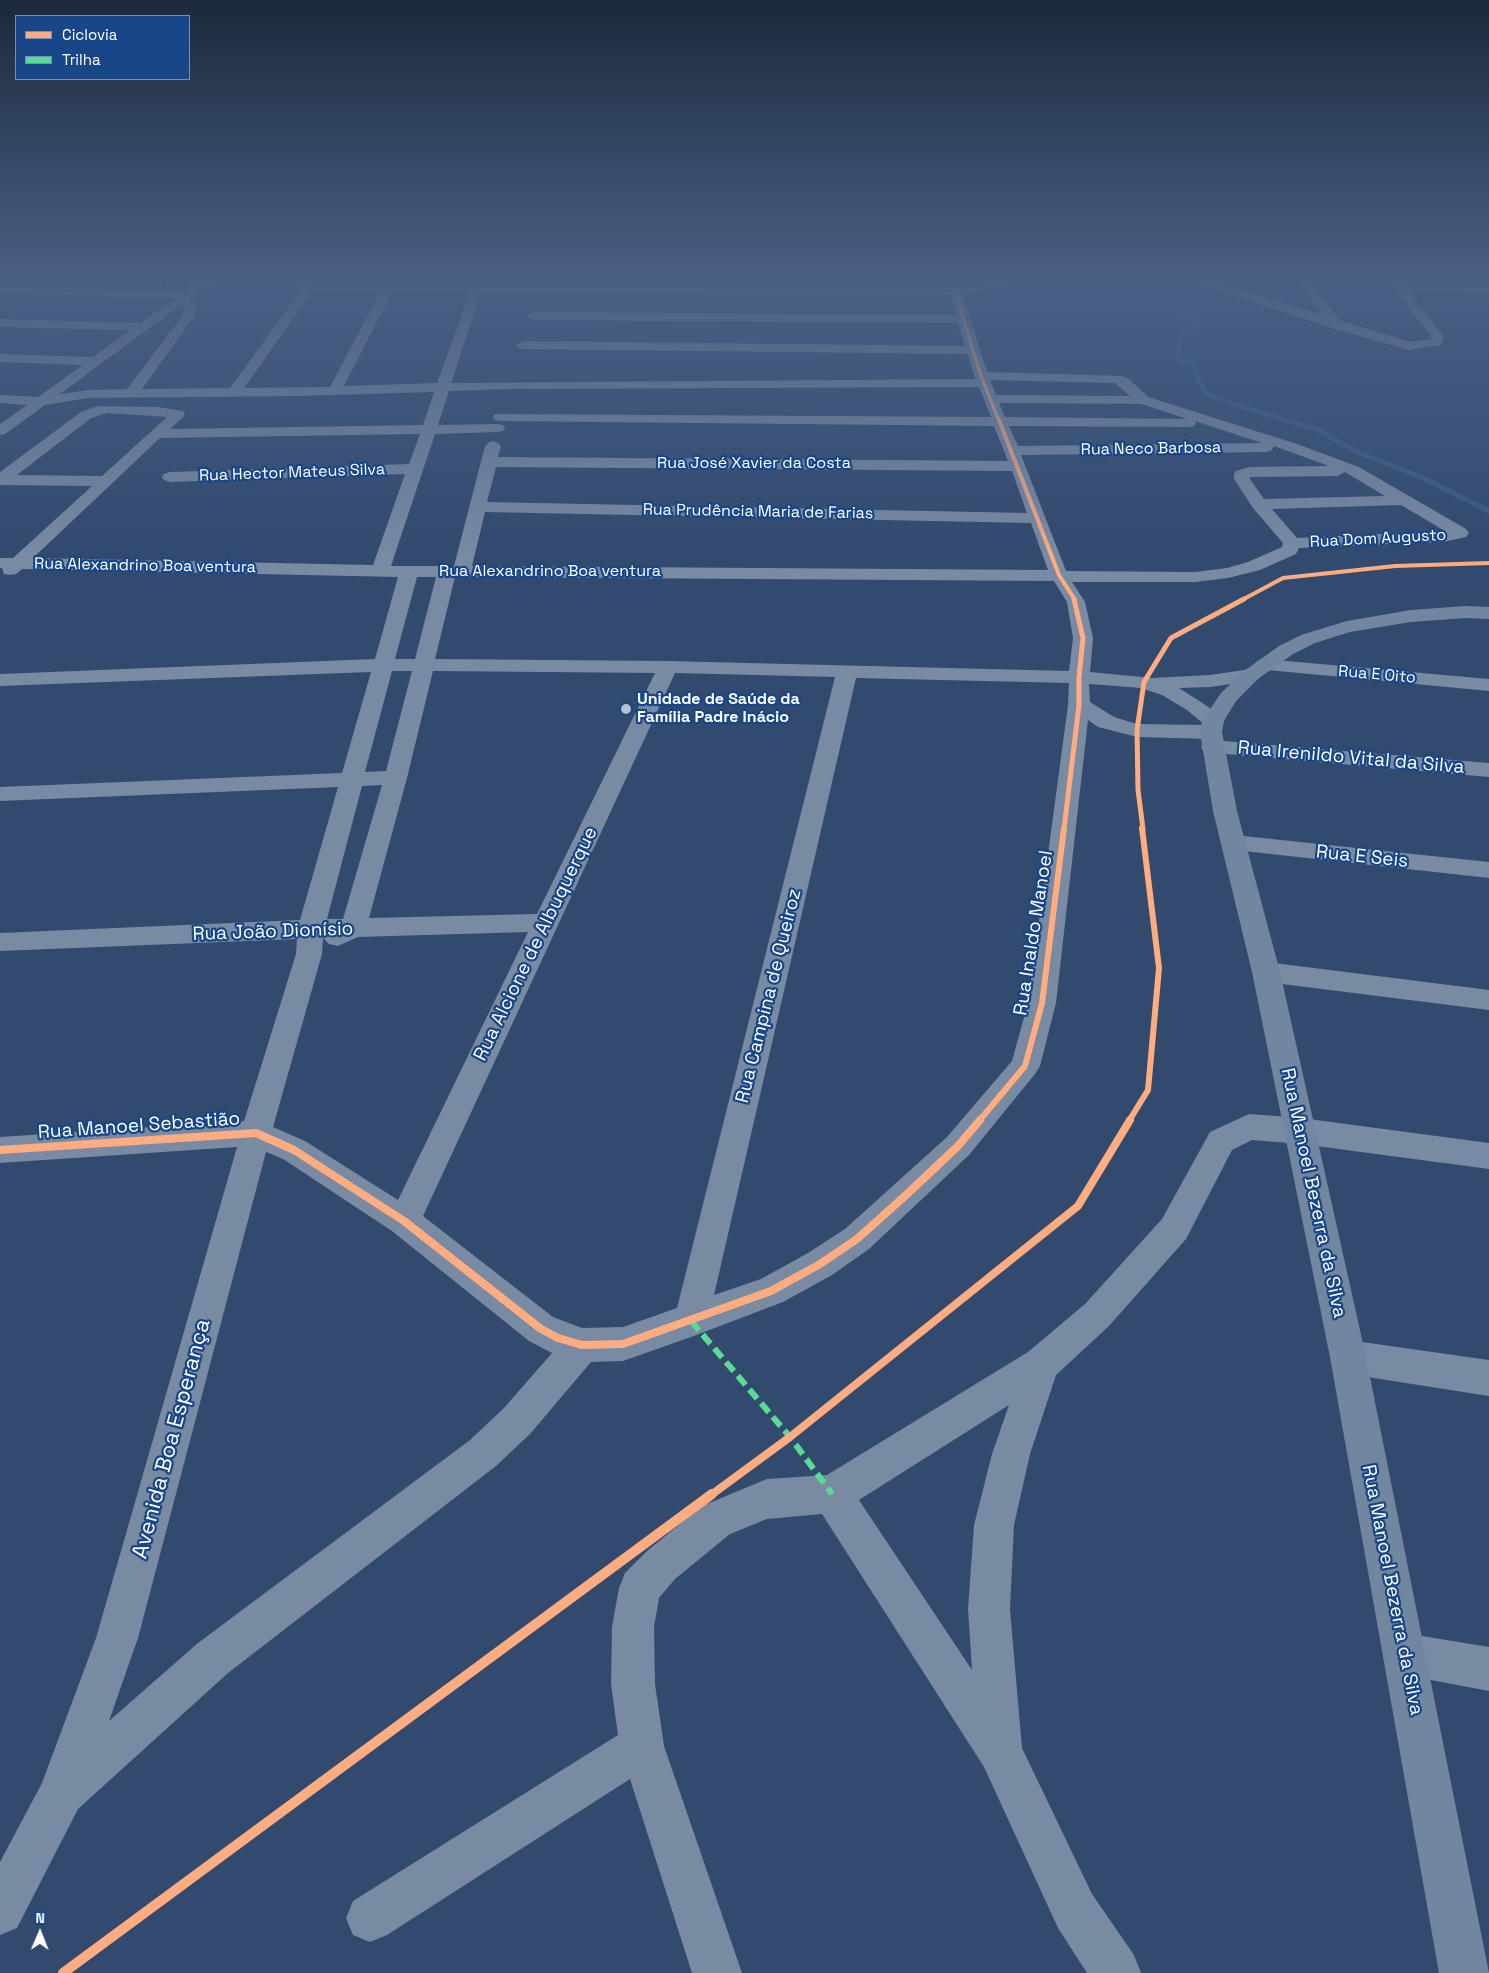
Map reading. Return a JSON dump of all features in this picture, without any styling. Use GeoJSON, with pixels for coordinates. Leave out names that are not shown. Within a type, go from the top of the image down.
{"type":"FeatureCollection","features":[{"type":"Feature","properties":{"kind":"street"},"geometry":{"type":"LineString","coordinates":[[0,431],[81,372]]}},
{"type":"Feature","properties":{"kind":"street"},"geometry":{"type":"LineString","coordinates":[[131,394],[147,372]]}},
{"type":"Feature","properties":{"kind":"street"},"geometry":{"type":"LineString","coordinates":[[234,393],[249,372]]}},
{"type":"Feature","properties":{"kind":"street"},"geometry":{"type":"LineString","coordinates":[[335,390],[344,372]]}},
{"type":"Feature","properties":{"kind":"street"},"geometry":{"type":"LineString","coordinates":[[380,571],[447,372]]}},
{"type":"Feature","properties":{"kind":"street"},"geometry":{"type":"LineString","coordinates":[[353,928],[396,778],[425,665],[454,571],[478,507],[499,422],[514,372]]}},
{"type":"Feature","properties":{"kind":"street","name":"Rua Inaldo Manoel"},"geometry":{"type":"LineString","coordinates":[[691,1321],[771,1291],[820,1264],[856,1239],[906,1196],[958,1146],[1025,1066],[1042,1003],[1079,691],[1083,638],[1076,602],[1059,575],[1018,466],[979,372]]}},
{"type":"Feature","properties":{"kind":"street","name":"Rua Dom Augusto"},"geometry":{"type":"LineString","coordinates":[[982,380],[1112,378],[1124,382],[1149,401],[1292,447],[1353,470],[1460,533],[1443,537],[1292,544],[1290,550],[1280,556],[1254,566],[1228,573],[1195,577],[1100,576]]}},
{"type":"Feature","properties":{"kind":"street"},"geometry":{"type":"LineString","coordinates":[[0,399],[43,401],[88,394],[234,393],[510,385],[982,380]]}},
{"type":"Feature","properties":{"kind":"street"},"geometry":{"type":"LineString","coordinates":[[67,382],[88,394]]}},
{"type":"Feature","properties":{"kind":"street"},"geometry":{"type":"LineString","coordinates":[[990,399],[1193,401]]}},
{"type":"Feature","properties":{"kind":"street"},"geometry":{"type":"LineString","coordinates":[[0,579],[8,564],[106,481],[178,414],[158,411],[97,410],[86,416],[1,480]]}},
{"type":"Feature","properties":{"kind":"street"},"geometry":{"type":"LineString","coordinates":[[156,434],[427,430],[499,422],[1216,424]]}},
{"type":"Feature","properties":{"kind":"street","name":"Rua Neco Barbosa"},"geometry":{"type":"LineString","coordinates":[[1011,451],[1292,447]]}},
{"type":"Feature","properties":{"kind":"street","name":"Rua José Xavier da Costa"},"geometry":{"type":"LineString","coordinates":[[489,462],[1018,466]]}},
{"type":"Feature","properties":{"kind":"street","name":"Rua Hector Mateus Silva"},"geometry":{"type":"LineString","coordinates":[[170,477],[415,469]]}},
{"type":"Feature","properties":{"kind":"street"},"geometry":{"type":"LineString","coordinates":[[1292,544],[1259,504],[1242,479],[1242,474],[1353,470]]}},
{"type":"Feature","properties":{"kind":"street"},"geometry":{"type":"LineString","coordinates":[[1,480],[106,481]]}},
{"type":"Feature","properties":{"kind":"street"},"geometry":{"type":"LineString","coordinates":[[1259,504],[1405,500]]}},
{"type":"Feature","properties":{"kind":"street","name":"Rua Prudência Maria de Farias"},"geometry":{"type":"LineString","coordinates":[[478,507],[1038,518]]}},
{"type":"Feature","properties":{"kind":"street","name":"Rua Alexandrino Boa ventura"},"geometry":{"type":"LineString","coordinates":[[8,564],[380,571],[1100,576]]}},
{"type":"Feature","properties":{"kind":"street","name":"Avenida Boa Esperança"},"geometry":{"type":"LineString","coordinates":[[0,1911],[61,1795],[117,1638],[310,942],[409,571]]}},
{"type":"Feature","properties":{"kind":"street"},"geometry":{"type":"LineString","coordinates":[[1212,733],[1228,697],[1258,670],[1286,650],[1308,639],[1347,627],[1411,616],[1486,614]]}},
{"type":"Feature","properties":{"kind":"street"},"geometry":{"type":"LineString","coordinates":[[0,680],[425,665],[848,671],[1079,691],[1144,682],[1169,691],[1194,706],[1212,733]]}},
{"type":"Feature","properties":{"kind":"street","name":"Rua Alcione de Albuquerque"},"geometry":{"type":"LineString","coordinates":[[404,1221],[668,667]]}},
{"type":"Feature","properties":{"kind":"street","name":"Rua E Oito"},"geometry":{"type":"LineString","coordinates":[[1144,682],[1210,681],[1258,670],[1489,685]]}},
{"type":"Feature","properties":{"kind":"street","name":"Rua Campina de Queiroz"},"geometry":{"type":"LineString","coordinates":[[691,1321],[848,671]]}},
{"type":"Feature","properties":{"kind":"street","name":"Rua Irenildo Vital da Silva"},"geometry":{"type":"LineString","coordinates":[[1079,691],[1106,722],[1137,730],[1212,733],[1484,770]]}},
{"type":"Feature","properties":{"kind":"street","name":"Rua Manoel Bezerra da Silva"},"geometry":{"type":"LineString","coordinates":[[1212,733],[1225,811],[1266,972],[1348,1357],[1464,1973]]}},
{"type":"Feature","properties":{"kind":"street"},"geometry":{"type":"LineString","coordinates":[[1484,770],[1489,791]]}},
{"type":"Feature","properties":{"kind":"street"},"geometry":{"type":"LineString","coordinates":[[0,794],[396,778]]}},
{"type":"Feature","properties":{"kind":"street","name":"Rua E Seis"},"geometry":{"type":"LineString","coordinates":[[1234,843],[1489,870]]}},
{"type":"Feature","properties":{"kind":"street","name":"Rua João Dionísio"},"geometry":{"type":"LineString","coordinates":[[0,942],[310,942],[353,928],[546,923]]}},
{"type":"Feature","properties":{"kind":"street"},"geometry":{"type":"LineString","coordinates":[[1266,972],[1489,1000]]}},
{"type":"Feature","properties":{"kind":"street"},"geometry":{"type":"LineString","coordinates":[[717,1973],[642,1746],[633,1684],[633,1627],[640,1588],[660,1566],[716,1520],[767,1499],[832,1494],[1041,1364],[1097,1315],[1174,1229],[1221,1141],[1249,1127],[1301,1131],[1489,1156]]}},
{"type":"Feature","properties":{"kind":"street","name":"Rua Manoel Sebastião"},"geometry":{"type":"LineString","coordinates":[[0,1150],[256,1132],[294,1150],[404,1221],[540,1329],[558,1338],[582,1345],[623,1344],[691,1321]]}},
{"type":"Feature","properties":{"kind":"street"},"geometry":{"type":"LineString","coordinates":[[61,1795],[213,1658],[483,1453],[517,1422],[582,1345]]}},
{"type":"Feature","properties":{"kind":"street"},"geometry":{"type":"LineString","coordinates":[[1348,1357],[1489,1378]]}},
{"type":"Feature","properties":{"kind":"street"},"geometry":{"type":"LineString","coordinates":[[1000,1751],[989,1609],[994,1525],[1011,1454],[1041,1364]]}},
{"type":"Feature","properties":{"kind":"street"},"geometry":{"type":"LineString","coordinates":[[832,1494],[1000,1751],[1075,1911],[1116,1973]]}},
{"type":"Feature","properties":{"kind":"street"},"geometry":{"type":"LineString","coordinates":[[1404,1654],[1489,1669]]}},
{"type":"Feature","properties":{"kind":"street"},"geometry":{"type":"LineString","coordinates":[[370,1918],[642,1746]]}},
{"type":"Feature","properties":{"kind":"waterway"},"geometry":{"type":"LineString","coordinates":[[1196,372],[1206,393],[1229,403],[1289,421]]}},
{"type":"Feature","properties":{"kind":"waterway"},"geometry":{"type":"LineString","coordinates":[[1285,420],[1316,429],[1359,453],[1419,476],[1489,511]]}},
{"type":"Feature","properties":{"kind":"marked path"},"geometry":{"type":"LineString","coordinates":[[691,1321],[790,1437],[832,1494]]}},
{"type":"Feature","properties":{"kind":"cycle path"},"geometry":{"type":"LineString","coordinates":[[0,1150],[256,1133],[294,1150],[404,1221],[541,1329],[558,1338],[582,1345],[623,1344],[771,1291],[820,1264],[857,1239],[958,1146],[1025,1066],[1042,1003],[1079,705],[1079,677],[1083,638],[1076,602],[1059,575],[980,372]]}},
{"type":"Feature","properties":{"kind":"cycle path"},"geometry":{"type":"LineString","coordinates":[[63,1973],[790,1437],[1078,1206],[1148,1090],[1159,968],[1138,790],[1137,730],[1144,682],[1171,638],[1283,578],[1395,566],[1489,563]]}},
{"type":"Feature","properties":{"kind":"place","name":"Unidade de Saúde da Família Padre Inácio"},"geometry":{"type":"Point","coordinates":[626,709]}}]}
